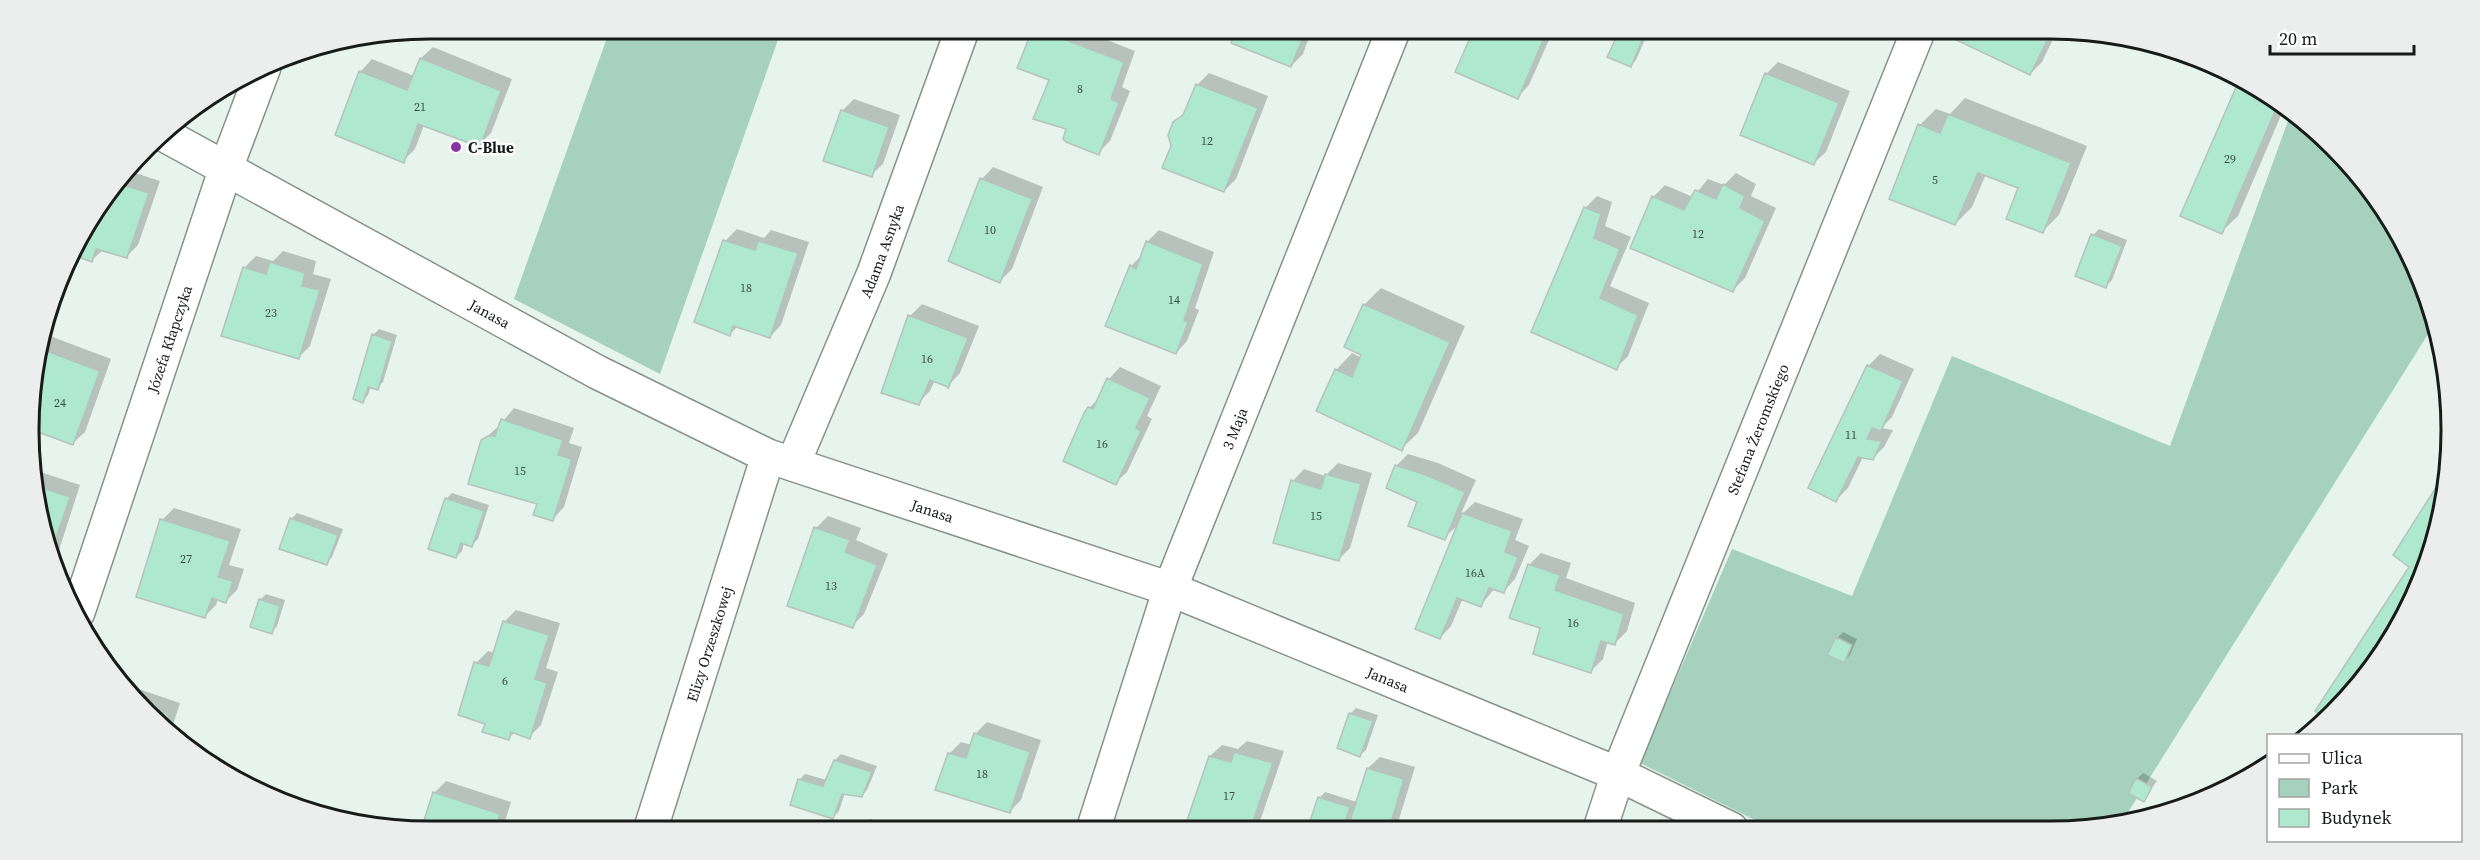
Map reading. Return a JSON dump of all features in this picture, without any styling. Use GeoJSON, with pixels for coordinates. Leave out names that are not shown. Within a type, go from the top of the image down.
{"type":"FeatureCollection","features":[{"type":"Feature","properties":{"kind":"street","name":"Adama Asnyka"},"geometry":{"type":"LineString","coordinates":[[781,460],[874,273],[959,39]]}},
{"type":"Feature","properties":{"kind":"street","name":"3 Maja"},"geometry":{"type":"LineString","coordinates":[[1097,821],[1170,589],[1390,39]]}},
{"type":"Feature","properties":{"kind":"street","name":"Stefana Żeromskiego"},"geometry":{"type":"LineString","coordinates":[[1603,821],[1618,774],[1915,39]]}},
{"type":"Feature","properties":{"kind":"street","name":"Józefa Kłapczyka"},"geometry":{"type":"LineString","coordinates":[[80,605],[225,168],[260,78]]}},
{"type":"Feature","properties":{"kind":"street","name":"Janasa"},"geometry":{"type":"LineString","coordinates":[[170,138],[597,372],[781,460],[1170,589],[1618,774],[1715,821]]}},
{"type":"Feature","properties":{"kind":"street","name":"Elizy Orzeszkowej"},"geometry":{"type":"LineString","coordinates":[[654,821],[781,460]]}},
{"type":"Feature","properties":{"kind":"green space"},"geometry":{"type":"Polygon","coordinates":[[[607,39],[778,39],[660,374],[514,299],[607,39]]]}},
{"type":"Feature","properties":{"kind":"green space"},"geometry":{"type":"Polygon","coordinates":[[[2288,120],[2308,136],[2344,172],[2375,213],[2401,257],[2429,333],[2128,813],[2101,818],[2050,821],[1757,821],[1640,763],[1732,549],[1852,596],[1952,356],[2170,446],[2288,120]]]}},
{"type":"Feature","properties":{"kind":"building"},"geometry":{"type":"Polygon","coordinates":[[[1029,39],[1064,39],[1124,62],[1111,99],[1119,103],[1099,155],[1066,142],[1063,139],[1066,129],[1033,119],[1049,80],[1017,68],[1029,39]]]}},
{"type":"Feature","properties":{"kind":"building"},"geometry":{"type":"Polygon","coordinates":[[[1232,39],[1302,39],[1291,67],[1231,43],[1232,39]]]}},
{"type":"Feature","properties":{"kind":"building"},"geometry":{"type":"Polygon","coordinates":[[[1469,39],[1544,39],[1518,99],[1455,72],[1469,39]]]}},
{"type":"Feature","properties":{"kind":"building"},"geometry":{"type":"Polygon","coordinates":[[[1616,39],[1643,39],[1631,67],[1607,57],[1616,39]]]}},
{"type":"Feature","properties":{"kind":"building"},"geometry":{"type":"Polygon","coordinates":[[[1954,39],[2048,39],[2030,75],[1954,39]]]}},
{"type":"Feature","properties":{"kind":"building"},"geometry":{"type":"Polygon","coordinates":[[[420,58],[501,91],[480,147],[418,124],[404,163],[335,135],[359,71],[407,90],[420,58]]]}},
{"type":"Feature","properties":{"kind":"building"},"geometry":{"type":"Polygon","coordinates":[[[1765,73],[1839,103],[1814,165],[1740,135],[1765,73]]]}},
{"type":"Feature","properties":{"kind":"building"},"geometry":{"type":"Polygon","coordinates":[[[1196,84],[1258,108],[1224,192],[1162,168],[1171,146],[1168,135],[1173,122],[1183,115],[1196,84]]]}},
{"type":"Feature","properties":{"kind":"building"},"geometry":{"type":"Polygon","coordinates":[[[2237,86],[2275,111],[2222,234],[2180,216],[2237,86]]]}},
{"type":"Feature","properties":{"kind":"building"},"geometry":{"type":"Polygon","coordinates":[[[841,110],[889,127],[872,177],[823,161],[841,110]]]}},
{"type":"Feature","properties":{"kind":"building"},"geometry":{"type":"Polygon","coordinates":[[[1948,114],[2071,163],[2043,233],[2006,219],[2018,188],[1978,173],[1955,225],[1889,199],[1918,124],[1940,133],[1948,114]]]}},
{"type":"Feature","properties":{"kind":"building"},"geometry":{"type":"Polygon","coordinates":[[[980,178],[1032,199],[1000,283],[948,261],[980,178]]]}},
{"type":"Feature","properties":{"kind":"building"},"geometry":{"type":"Polygon","coordinates":[[[1723,184],[1745,196],[1740,208],[1765,221],[1733,292],[1630,248],[1652,196],[1684,210],[1695,190],[1716,199],[1723,184]]]}},
{"type":"Feature","properties":{"kind":"building"},"geometry":{"type":"Polygon","coordinates":[[[125,185],[149,193],[127,258],[96,249],[92,262],[79,257],[91,234],[125,185]]]}},
{"type":"Feature","properties":{"kind":"building"},"geometry":{"type":"Polygon","coordinates":[[[1584,207],[1601,214],[1594,238],[1620,249],[1600,298],[1638,315],[1617,370],[1531,332],[1584,207]]]}},
{"type":"Feature","properties":{"kind":"building"},"geometry":{"type":"Polygon","coordinates":[[[2091,234],[2122,246],[2106,288],[2075,276],[2091,234]]]}},
{"type":"Feature","properties":{"kind":"building"},"geometry":{"type":"Polygon","coordinates":[[[723,240],[755,250],[758,241],[798,253],[770,338],[733,326],[730,336],[694,322],[723,240]]]}},
{"type":"Feature","properties":{"kind":"building"},"geometry":{"type":"Polygon","coordinates":[[[1146,241],[1203,264],[1184,320],[1188,322],[1176,354],[1105,326],[1130,265],[1136,269],[1146,241]]]}},
{"type":"Feature","properties":{"kind":"building"},"geometry":{"type":"Polygon","coordinates":[[[270,262],[305,273],[302,286],[320,290],[299,359],[221,336],[243,267],[266,274],[270,262]]]}},
{"type":"Feature","properties":{"kind":"building"},"geometry":{"type":"Polygon","coordinates":[[[1363,304],[1450,342],[1402,451],[1316,411],[1335,369],[1352,377],[1361,355],[1344,347],[1363,304]]]}},
{"type":"Feature","properties":{"kind":"building"},"geometry":{"type":"Polygon","coordinates":[[[908,315],[968,338],[948,389],[930,380],[919,405],[881,393],[908,315]]]}},
{"type":"Feature","properties":{"kind":"building"},"geometry":{"type":"Polygon","coordinates":[[[372,334],[392,341],[378,390],[368,387],[363,403],[353,399],[372,334]]]}},
{"type":"Feature","properties":{"kind":"building"},"geometry":{"type":"Polygon","coordinates":[[[48,351],[100,371],[73,445],[39,432],[42,379],[48,351]]]}},
{"type":"Feature","properties":{"kind":"building"},"geometry":{"type":"Polygon","coordinates":[[[1867,365],[1903,381],[1881,431],[1872,428],[1867,439],[1882,441],[1873,460],[1858,457],[1836,502],[1808,488],[1867,365]]]}},
{"type":"Feature","properties":{"kind":"building"},"geometry":{"type":"Polygon","coordinates":[[[1107,378],[1150,398],[1136,428],[1141,431],[1116,485],[1063,461],[1084,413],[1088,407],[1093,409],[1107,378]]]}},
{"type":"Feature","properties":{"kind":"building"},"geometry":{"type":"Polygon","coordinates":[[[501,419],[563,440],[558,455],[572,459],[553,521],[533,515],[537,504],[468,484],[481,440],[488,436],[495,436],[501,419]]]}},
{"type":"Feature","properties":{"kind":"building"},"geometry":{"type":"Polygon","coordinates":[[[1395,465],[1426,475],[1465,492],[1445,540],[1408,526],[1417,502],[1386,488],[1395,465]]]}},
{"type":"Feature","properties":{"kind":"building"},"geometry":{"type":"Polygon","coordinates":[[[1325,474],[1361,484],[1339,561],[1273,543],[1291,480],[1321,489],[1325,474]]]}},
{"type":"Feature","properties":{"kind":"building"},"geometry":{"type":"Polygon","coordinates":[[[2437,486],[2428,531],[2401,603],[2389,626],[2360,668],[2318,714],[2315,711],[2409,567],[2393,555],[2437,486]]]}},
{"type":"Feature","properties":{"kind":"building"},"geometry":{"type":"Polygon","coordinates":[[[43,488],[70,497],[55,541],[43,488]]]}},
{"type":"Feature","properties":{"kind":"building"},"geometry":{"type":"Polygon","coordinates":[[[445,498],[484,511],[472,547],[461,543],[456,558],[428,549],[445,498]]]}},
{"type":"Feature","properties":{"kind":"building"},"geometry":{"type":"Polygon","coordinates":[[[1462,513],[1512,531],[1505,552],[1518,557],[1504,593],[1489,588],[1481,607],[1457,598],[1440,639],[1415,629],[1462,513]]]}},
{"type":"Feature","properties":{"kind":"building"},"geometry":{"type":"Polygon","coordinates":[[[290,518],[338,535],[327,565],[279,549],[290,518]]]}},
{"type":"Feature","properties":{"kind":"building"},"geometry":{"type":"Polygon","coordinates":[[[160,519],[230,541],[218,577],[233,581],[226,603],[212,598],[205,618],[136,597],[160,519]]]}},
{"type":"Feature","properties":{"kind":"building"},"geometry":{"type":"Polygon","coordinates":[[[814,527],[850,540],[845,552],[877,565],[853,628],[787,606],[814,527]]]}},
{"type":"Feature","properties":{"kind":"building"},"geometry":{"type":"Polygon","coordinates":[[[1528,564],[1560,575],[1555,590],[1624,614],[1615,645],[1601,641],[1591,673],[1533,654],[1540,628],[1509,618],[1528,564]]]}},
{"type":"Feature","properties":{"kind":"building"},"geometry":{"type":"Polygon","coordinates":[[[259,599],[280,606],[272,634],[250,627],[259,599]]]}},
{"type":"Feature","properties":{"kind":"building"},"geometry":{"type":"Polygon","coordinates":[[[503,621],[549,635],[535,679],[547,683],[530,739],[511,732],[509,740],[482,732],[485,724],[458,715],[474,662],[489,666],[503,621]]]}},
{"type":"Feature","properties":{"kind":"building"},"geometry":{"type":"Polygon","coordinates":[[[1836,637],[1852,645],[1844,663],[1827,655],[1836,637]]]}},
{"type":"Feature","properties":{"kind":"building"},"geometry":{"type":"Polygon","coordinates":[[[160,712],[169,715],[168,720],[160,712]]]}},
{"type":"Feature","properties":{"kind":"building"},"geometry":{"type":"Polygon","coordinates":[[[1349,713],[1373,721],[1360,757],[1337,748],[1349,713]]]}},
{"type":"Feature","properties":{"kind":"building"},"geometry":{"type":"Polygon","coordinates":[[[974,733],[1030,752],[1010,813],[935,790],[948,753],[966,758],[974,733]]]}},
{"type":"Feature","properties":{"kind":"building"},"geometry":{"type":"Polygon","coordinates":[[[1234,752],[1273,763],[1253,821],[1187,821],[1209,756],[1231,762],[1234,752]]]}},
{"type":"Feature","properties":{"kind":"building"},"geometry":{"type":"Polygon","coordinates":[[[834,760],[872,772],[862,797],[842,794],[833,819],[790,805],[798,779],[823,786],[834,760]]]}},
{"type":"Feature","properties":{"kind":"building"},"geometry":{"type":"Polygon","coordinates":[[[1367,768],[1404,779],[1392,821],[1350,821],[1367,768]]]}},
{"type":"Feature","properties":{"kind":"building"},"geometry":{"type":"Polygon","coordinates":[[[2136,778],[2152,787],[2144,802],[2128,793],[2136,778]]]}},
{"type":"Feature","properties":{"kind":"building"},"geometry":{"type":"Polygon","coordinates":[[[433,792],[500,814],[498,821],[424,821],[433,792]]]}},
{"type":"Feature","properties":{"kind":"building"},"geometry":{"type":"Polygon","coordinates":[[[1318,797],[1350,807],[1346,821],[1310,821],[1318,797]]]}},
{"type":"Feature","properties":{"kind":"place","name":"C-Blue"},"geometry":{"type":"Point","coordinates":[456,147]}}]}
